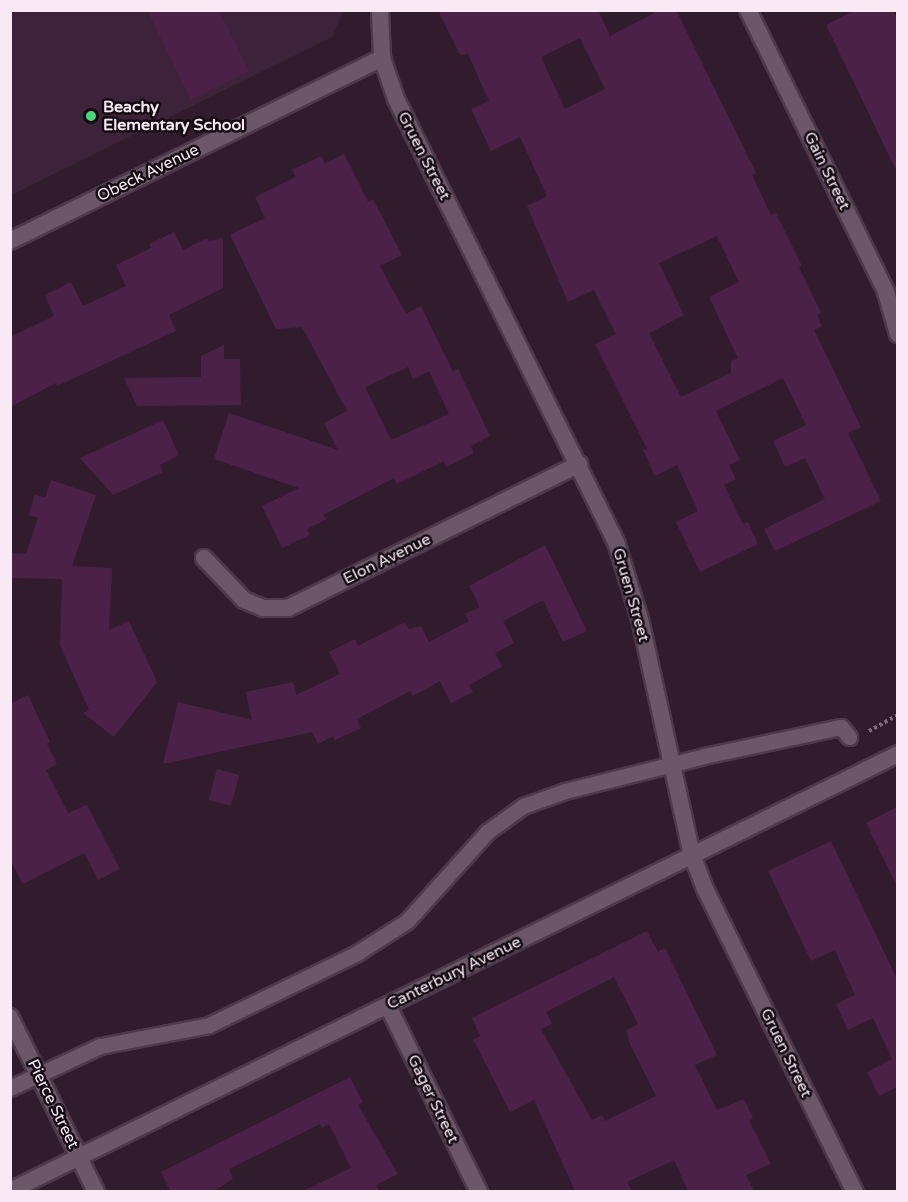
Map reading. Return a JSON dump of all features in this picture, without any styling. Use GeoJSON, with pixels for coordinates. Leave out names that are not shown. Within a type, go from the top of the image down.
{"type":"FeatureCollection","features":[{"type":"Feature","properties":{"kind":"street","name":"Gruen Street"},"geometry":{"type":"LineString","coordinates":[[380,10],[382,58],[396,99],[616,542],[640,619],[692,855],[706,891],[855,1191]]}},
{"type":"Feature","properties":{"kind":"street","name":"Gain Street"},"geometry":{"type":"LineString","coordinates":[[748,10],[886,292],[897,334]]}},
{"type":"Feature","properties":{"kind":"street","name":"Obeck Avenue"},"geometry":{"type":"LineString","coordinates":[[10,241],[382,58]]}},
{"type":"Feature","properties":{"kind":"street","name":"Elon Avenue"},"geometry":{"type":"LineString","coordinates":[[204,558],[244,600],[263,608],[288,608],[579,464]]}},
{"type":"Feature","properties":{"kind":"street","name":"Canterbury Avenue"},"geometry":{"type":"LineString","coordinates":[[10,1191],[897,754]]}},
{"type":"Feature","properties":{"kind":"street","name":"Gager Street"},"geometry":{"type":"LineString","coordinates":[[388,1006],[478,1191]]}},
{"type":"Feature","properties":{"kind":"street","name":"Pierce Street"},"geometry":{"type":"LineString","coordinates":[[10,1017],[96,1191]]}},
{"type":"Feature","properties":{"kind":"lane"},"geometry":{"type":"LineString","coordinates":[[10,1088],[122,1039],[209,1025],[357,953],[407,921],[487,831],[523,806],[672,763],[841,727],[849,737]]}},
{"type":"Feature","properties":{"kind":"path"},"geometry":{"type":"LineString","coordinates":[[849,737],[897,715]]}},
{"type":"Feature","properties":{"kind":"shaded area","name":"Beachy Elementary School"},"geometry":{"type":"Polygon","coordinates":[[[11,11],[341,11],[342,15],[332,37],[11,195],[11,11]]]}},
{"type":"Feature","properties":{"kind":"building"},"geometry":{"type":"Polygon","coordinates":[[[147,10],[219,10],[249,71],[191,100],[147,10]]]}},
{"type":"Feature","properties":{"kind":"building"},"geometry":{"type":"Polygon","coordinates":[[[438,10],[598,10],[610,36],[660,10],[676,10],[756,173],[752,175],[771,215],[776,213],[802,266],[799,267],[821,313],[817,315],[822,326],[814,330],[861,427],[848,433],[881,501],[775,551],[764,529],[825,499],[805,458],[785,467],[773,441],[806,425],[783,378],[716,411],[740,460],[729,465],[736,479],[724,485],[743,524],[748,522],[758,544],[700,572],[676,522],[698,511],[677,465],[655,476],[643,450],[647,449],[595,344],[616,334],[594,290],[568,302],[527,206],[547,196],[520,137],[491,151],[471,109],[489,101],[468,54],[460,55],[438,10]],[[580,38],[541,57],[565,109],[605,89],[580,38]],[[717,236],[659,263],[684,315],[649,333],[681,397],[731,373],[731,361],[738,358],[709,297],[739,282],[717,236]]]}},
{"type":"Feature","properties":{"kind":"building"},"geometry":{"type":"Polygon","coordinates":[[[855,10],[893,10],[897,20],[897,172],[826,25],[855,10]]]}},
{"type":"Feature","properties":{"kind":"building"},"geometry":{"type":"Polygon","coordinates":[[[344,154],[368,202],[373,199],[402,255],[380,266],[406,314],[421,306],[453,372],[458,369],[490,436],[471,446],[474,453],[446,467],[444,461],[397,484],[394,478],[323,515],[327,519],[307,529],[310,535],[282,548],[262,506],[299,488],[214,459],[229,413],[338,450],[324,423],[347,411],[302,327],[276,329],[230,235],[265,218],[255,197],[296,177],[292,170],[321,156],[325,164],[344,154]],[[408,367],[365,387],[391,440],[449,414],[429,371],[413,379],[408,367]]]}},
{"type":"Feature","properties":{"kind":"building"},"geometry":{"type":"Polygon","coordinates":[[[174,232],[183,250],[207,238],[209,241],[223,238],[223,288],[169,315],[176,331],[57,386],[56,383],[10,407],[10,337],[54,316],[45,295],[71,282],[83,306],[126,286],[116,265],[151,248],[149,244],[174,232]]]}},
{"type":"Feature","properties":{"kind":"building"},"geometry":{"type":"Polygon","coordinates":[[[224,345],[224,359],[240,359],[241,405],[137,406],[124,378],[201,377],[201,356],[224,345]]]}},
{"type":"Feature","properties":{"kind":"building"},"geometry":{"type":"Polygon","coordinates":[[[163,420],[179,455],[160,465],[163,472],[113,495],[80,458],[163,420]]]}},
{"type":"Feature","properties":{"kind":"building"},"geometry":{"type":"Polygon","coordinates":[[[51,480],[96,495],[72,566],[112,568],[109,630],[129,621],[157,682],[114,737],[83,713],[89,710],[60,645],[62,579],[10,578],[10,553],[26,554],[38,518],[29,515],[35,494],[45,498],[51,480]]]}},
{"type":"Feature","properties":{"kind":"building"},"geometry":{"type":"Polygon","coordinates":[[[545,545],[587,631],[563,642],[543,600],[503,621],[514,643],[495,653],[502,667],[469,685],[473,692],[451,703],[440,681],[413,696],[410,691],[357,719],[361,728],[335,740],[333,736],[318,744],[312,732],[163,764],[178,702],[252,720],[246,692],[293,682],[296,695],[340,674],[329,652],[355,639],[358,646],[405,622],[409,629],[421,626],[429,642],[469,621],[465,614],[480,607],[469,586],[545,545]]]}},
{"type":"Feature","properties":{"kind":"building"},"geometry":{"type":"Polygon","coordinates":[[[28,695],[50,742],[47,744],[57,764],[46,770],[68,813],[87,805],[120,869],[98,880],[84,853],[23,884],[10,859],[10,704],[28,695]]]}},
{"type":"Feature","properties":{"kind":"building"},"geometry":{"type":"Polygon","coordinates":[[[217,769],[239,775],[231,806],[209,800],[217,769]]]}},
{"type":"Feature","properties":{"kind":"building"},"geometry":{"type":"Polygon","coordinates":[[[897,807],[897,886],[866,823],[897,807]]]}},
{"type":"Feature","properties":{"kind":"building"},"geometry":{"type":"Polygon","coordinates":[[[831,841],[897,979],[897,1087],[879,1096],[867,1072],[892,1059],[873,1018],[848,1030],[836,1004],[855,995],[835,950],[811,961],[768,871],[831,841]]]}},
{"type":"Feature","properties":{"kind":"building"},"geometry":{"type":"Polygon","coordinates":[[[647,931],[658,952],[665,948],[717,1055],[695,1065],[717,1110],[744,1099],[753,1118],[749,1120],[771,1164],[746,1175],[754,1191],[688,1191],[674,1160],[627,1182],[632,1191],[575,1191],[534,1100],[510,1112],[473,1039],[480,1036],[472,1018],[647,931]],[[614,977],[546,1012],[552,1024],[541,1029],[592,1120],[602,1115],[605,1121],[656,1096],[629,1042],[627,1030],[638,1024],[614,977]]]}},
{"type":"Feature","properties":{"kind":"building"},"geometry":{"type":"Polygon","coordinates":[[[350,1077],[363,1102],[358,1105],[398,1174],[376,1185],[379,1191],[303,1191],[351,1168],[329,1124],[322,1128],[320,1124],[229,1169],[233,1179],[214,1191],[170,1191],[161,1172],[350,1077]]]}},
{"type":"Feature","properties":{"kind":"place","name":"Beachy Elementary School"},"geometry":{"type":"Point","coordinates":[91,116]}}]}
